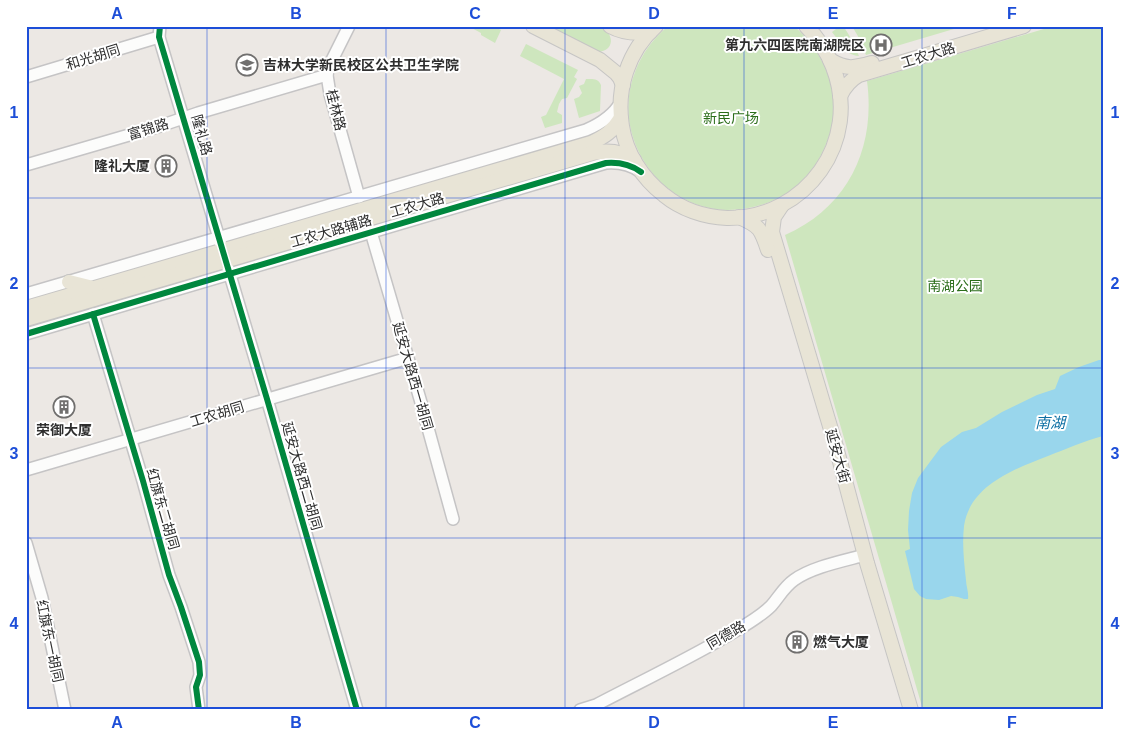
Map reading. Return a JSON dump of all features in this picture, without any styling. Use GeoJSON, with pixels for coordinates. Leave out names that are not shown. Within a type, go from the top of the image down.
{"type":"FeatureCollection","features":[{"type":"Feature","properties":{"kind":"main road"},"geometry":{"type":"LineString","coordinates":[[533,26],[600,60],[616,73],[623,85]]}},
{"type":"Feature","properties":{"kind":"main road"},"geometry":{"type":"LineString","coordinates":[[610,26],[624,32],[634,33],[653,29]]}},
{"type":"Feature","properties":{"kind":"main road"},"geometry":{"type":"LineString","coordinates":[[653,29],[637,49],[627,70],[623,85],[620,102],[625,140],[641,172],[666,198],[687,209],[722,218],[757,214],[790,201],[808,186],[823,168],[834,146],[841,112],[837,77],[822,45],[806,26]]}},
{"type":"Feature","properties":{"kind":"main road","name":"工农大路"},"geometry":{"type":"LineString","coordinates":[[830,60],[844,67],[857,67],[995,26]]}},
{"type":"Feature","properties":{"kind":"main road","name":"工农大路"},"geometry":{"type":"LineString","coordinates":[[840,96],[849,82],[860,75],[1024,26]]}},
{"type":"Feature","properties":{"kind":"main road","name":"工农大路"},"geometry":{"type":"LineString","coordinates":[[26,319],[224,256],[591,144],[614,129],[621,118]]}},
{"type":"Feature","properties":{"kind":"main road","name":"工农大路"},"geometry":{"type":"LineString","coordinates":[[26,308],[94,288],[224,256],[593,153],[603,151],[614,152],[634,160]]}},
{"type":"Feature","properties":{"kind":"main road","name":"延安大街"},"geometry":{"type":"LineString","coordinates":[[782,205],[774,217],[772,232],[835,444],[862,556],[903,710]]}},
{"type":"Feature","properties":{"kind":"main road","name":"延安大街"},"geometry":{"type":"LineString","coordinates":[[739,217],[759,228],[763,234],[911,710]]}},
{"type":"Feature","properties":{"kind":"main road"},"geometry":{"type":"LineString","coordinates":[[69,282],[94,288]]}},
{"type":"Feature","properties":{"kind":"street","name":"桂林路"},"geometry":{"type":"LineString","coordinates":[[349,26],[329,66],[327,75],[330,94],[359,196]]}},
{"type":"Feature","properties":{"kind":"street","name":"和光胡同"},"geometry":{"type":"LineString","coordinates":[[26,76],[160,31]]}},
{"type":"Feature","properties":{"kind":"street","name":"隆礼路"},"geometry":{"type":"LineString","coordinates":[[160,31],[224,256]]}},
{"type":"Feature","properties":{"kind":"street","name":"富锦路"},"geometry":{"type":"LineString","coordinates":[[26,165],[327,75]]}},
{"type":"Feature","properties":{"kind":"street","name":"工农大路辅路"},"geometry":{"type":"LineString","coordinates":[[26,334],[93,314],[359,196],[586,130],[607,118],[618,108],[620,102]]}},
{"type":"Feature","properties":{"kind":"street","name":"工农大路辅路"},"geometry":{"type":"LineString","coordinates":[[26,294],[69,282],[371,232],[606,163],[622,163],[641,172]]}},
{"type":"Feature","properties":{"kind":"street","name":"延安大路西一胡同"},"geometry":{"type":"LineString","coordinates":[[371,232],[453,520]]}},
{"type":"Feature","properties":{"kind":"street","name":"延安大路西二胡同"},"geometry":{"type":"LineString","coordinates":[[224,256],[357,710]]}},
{"type":"Feature","properties":{"kind":"street","name":"红旗东二胡同"},"geometry":{"type":"LineString","coordinates":[[93,314],[169,575],[199,662],[200,675],[196,687],[199,710]]}},
{"type":"Feature","properties":{"kind":"street","name":"工农胡同"},"geometry":{"type":"LineString","coordinates":[[26,470],[408,358]]}},
{"type":"Feature","properties":{"kind":"street","name":"红旗东一胡同"},"geometry":{"type":"LineString","coordinates":[[26,544],[44,607],[65,710]]}},
{"type":"Feature","properties":{"kind":"street","name":"同德路"},"geometry":{"type":"LineString","coordinates":[[580,710],[602,701],[727,636],[760,615],[787,586],[808,572],[862,556]]}},
{"type":"Feature","properties":{"kind":"green space"},"geometry":{"type":"Polygon","coordinates":[[[468,26],[493,26],[501,30],[495,43],[468,26]]]}},
{"type":"Feature","properties":{"kind":"green space"},"geometry":{"type":"Polygon","coordinates":[[[545,26],[600,26],[608,33],[611,42],[607,49],[597,52],[545,26]]]}},
{"type":"Feature","properties":{"kind":"green space","name":"新民广场"},"geometry":{"type":"Polygon","coordinates":[[[668,26],[794,26],[813,46],[826,70],[833,96],[834,110],[830,134],[823,152],[799,184],[784,195],[768,202],[744,209],[727,210],[702,206],[680,196],[661,182],[646,164],[635,143],[629,120],[629,96],[635,72],[641,59],[653,41],[668,26]]]}},
{"type":"Feature","properties":{"kind":"green space"},"geometry":{"type":"Polygon","coordinates":[[[843,26],[848,33],[859,56],[846,51],[832,32],[843,26]]]}},
{"type":"Feature","properties":{"kind":"green space","name":"第九六四医院南湖院区"},"geometry":{"type":"Polygon","coordinates":[[[852,26],[964,26],[866,55],[852,26]]]}},
{"type":"Feature","properties":{"kind":"green space","name":"南湖公园"},"geometry":{"type":"Polygon","coordinates":[[[1054,26],[1103,26],[1103,710],[923,710],[785,235],[807,223],[826,209],[841,192],[853,173],[862,152],[867,129],[869,106],[867,81],[1054,26]]]}},
{"type":"Feature","properties":{"kind":"green space"},"geometry":{"type":"Polygon","coordinates":[[[526,44],[578,70],[574,77],[577,79],[567,98],[562,99],[559,104],[557,112],[562,115],[562,123],[545,128],[541,117],[546,115],[564,79],[520,56],[526,44]]]}},
{"type":"Feature","properties":{"kind":"green space"},"geometry":{"type":"Polygon","coordinates":[[[586,79],[597,80],[601,85],[600,111],[579,118],[574,99],[582,93],[579,86],[584,84],[586,79]]]}},
{"type":"Feature","properties":{"kind":"water","name":"南湖"},"geometry":{"type":"Polygon","coordinates":[[[1103,360],[1103,436],[1075,445],[1022,467],[996,480],[985,489],[975,500],[968,512],[964,526],[963,540],[968,599],[951,596],[939,600],[926,599],[920,596],[914,589],[905,551],[910,549],[909,511],[912,493],[918,478],[941,447],[962,432],[976,428],[1002,412],[1037,395],[1055,389],[1060,376],[1103,360]]]}},
{"type":"Feature","properties":{"kind":"cycle path"},"geometry":{"type":"LineString","coordinates":[[160,26],[159,37],[357,710]]}},
{"type":"Feature","properties":{"kind":"cycle path"},"geometry":{"type":"LineString","coordinates":[[26,334],[606,163],[624,164],[641,172]]}},
{"type":"Feature","properties":{"kind":"cycle path"},"geometry":{"type":"LineString","coordinates":[[93,314],[169,575],[199,662],[200,675],[196,687],[199,710]]}},
{"type":"Feature","properties":{"kind":"place","name":"第九六四医院南湖院区"},"geometry":{"type":"Point","coordinates":[881,45]}},
{"type":"Feature","properties":{"kind":"place","name":"吉林大学新民校区公共卫生学院"},"geometry":{"type":"Point","coordinates":[247,65]}},
{"type":"Feature","properties":{"kind":"place","name":"隆礼大厦"},"geometry":{"type":"Point","coordinates":[166,166]}},
{"type":"Feature","properties":{"kind":"place","name":"荣御大厦"},"geometry":{"type":"Point","coordinates":[64,407]}},
{"type":"Feature","properties":{"kind":"place","name":"燃气大厦"},"geometry":{"type":"Point","coordinates":[797,642]}}]}
